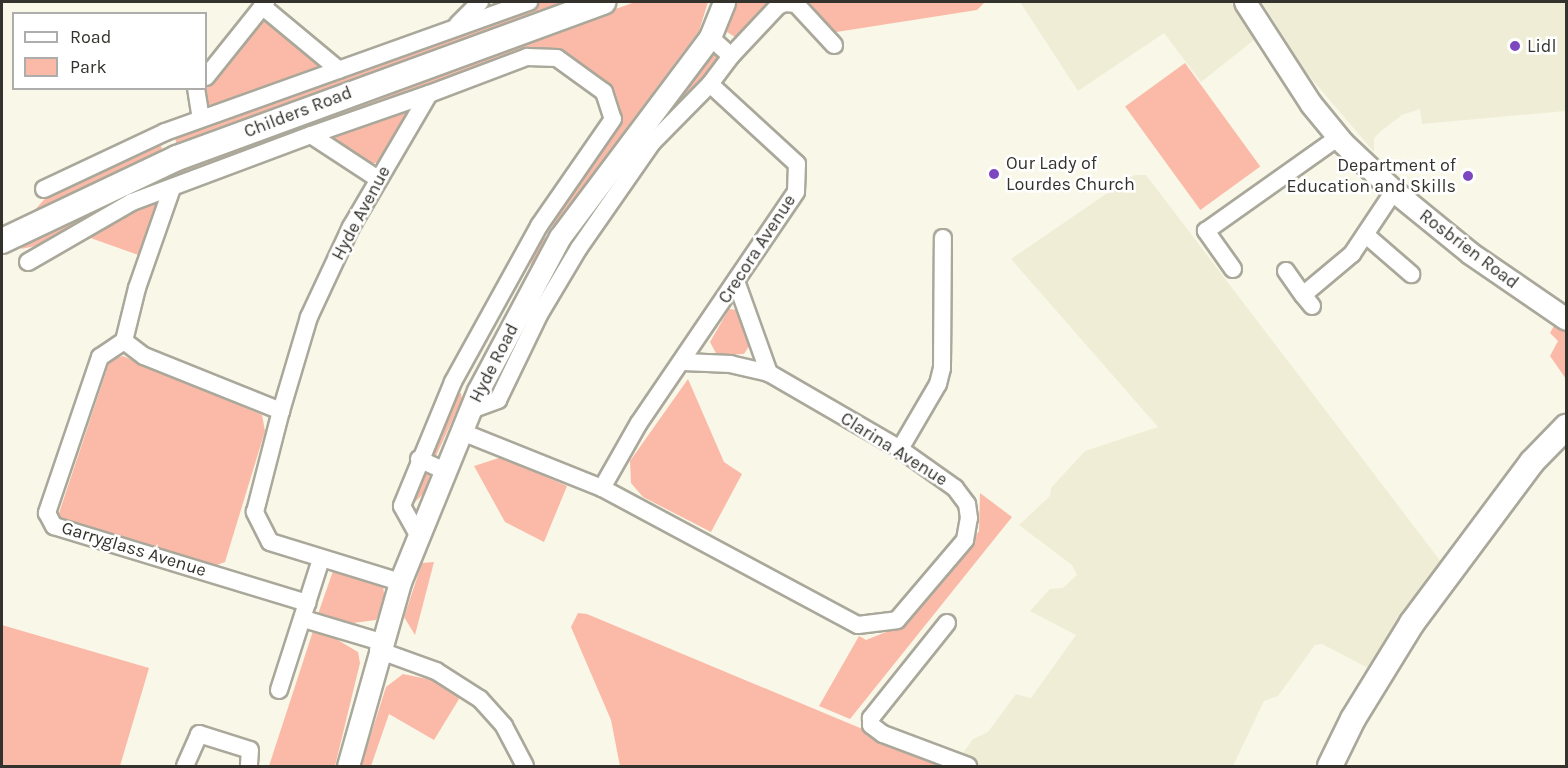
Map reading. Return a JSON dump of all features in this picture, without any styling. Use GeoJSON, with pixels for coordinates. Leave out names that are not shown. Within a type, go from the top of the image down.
{"type":"FeatureCollection","features":[{"type":"Feature","properties":{"kind":"main road","name":"Childers Road"},"geometry":{"type":"LineString","coordinates":[[2,241],[177,158],[601,2]]}},
{"type":"Feature","properties":{"kind":"main road"},"geometry":{"type":"LineString","coordinates":[[1330,766],[1353,719],[1412,623],[1532,462],[1566,427]]}},
{"type":"Feature","properties":{"kind":"street"},"geometry":{"type":"LineString","coordinates":[[453,29],[480,2]]}},
{"type":"Feature","properties":{"kind":"street"},"geometry":{"type":"LineString","coordinates":[[44,189],[165,132],[528,2]]}},
{"type":"Feature","properties":{"kind":"street","name":"Hyde Road"},"geometry":{"type":"LineString","coordinates":[[348,766],[380,646],[400,582],[474,401],[560,237],[710,37],[724,2]]}},
{"type":"Feature","properties":{"kind":"street","name":"Rosbrien Road"},"geometry":{"type":"LineString","coordinates":[[1245,2],[1311,104],[1338,137],[1394,191],[1470,253],[1566,319]]}},
{"type":"Feature","properties":{"kind":"street"},"geometry":{"type":"LineString","coordinates":[[453,382],[474,401],[498,400],[579,248],[652,143],[778,6],[785,3],[796,4],[834,45]]}},
{"type":"Feature","properties":{"kind":"street"},"geometry":{"type":"LineString","coordinates":[[207,76],[264,4],[339,70]]}},
{"type":"Feature","properties":{"kind":"street"},"geometry":{"type":"LineString","coordinates":[[710,37],[731,56]]}},
{"type":"Feature","properties":{"kind":"street"},"geometry":{"type":"LineString","coordinates":[[28,262],[132,202],[527,57],[557,58],[604,92],[613,119],[539,226],[453,382],[419,459],[402,506],[418,535]]}},
{"type":"Feature","properties":{"kind":"street","name":"Crecora Avenue"},"geometry":{"type":"LineString","coordinates":[[678,77],[705,88],[797,164],[799,176],[795,192],[683,362]]}},
{"type":"Feature","properties":{"kind":"street"},"geometry":{"type":"LineString","coordinates":[[196,90],[201,120]]}},
{"type":"Feature","properties":{"kind":"street","name":"Hyde Avenue"},"geometry":{"type":"LineString","coordinates":[[400,582],[270,542],[255,512],[280,411],[309,317],[378,179],[429,94]]}},
{"type":"Feature","properties":{"kind":"street"},"geometry":{"type":"LineString","coordinates":[[165,132],[177,158]]}},
{"type":"Feature","properties":{"kind":"street"},"geometry":{"type":"LineString","coordinates":[[311,135],[378,179]]}},
{"type":"Feature","properties":{"kind":"street"},"geometry":{"type":"LineString","coordinates":[[1233,269],[1206,231],[1338,137]]}},
{"type":"Feature","properties":{"kind":"street"},"geometry":{"type":"LineString","coordinates":[[172,188],[137,288],[124,341],[144,356],[280,411]]}},
{"type":"Feature","properties":{"kind":"street"},"geometry":{"type":"LineString","coordinates":[[1286,271],[1307,300],[1366,235],[1394,191]]}},
{"type":"Feature","properties":{"kind":"street"},"geometry":{"type":"LineString","coordinates":[[539,226],[579,248]]}},
{"type":"Feature","properties":{"kind":"street"},"geometry":{"type":"LineString","coordinates":[[1366,235],[1411,274]]}},
{"type":"Feature","properties":{"kind":"street"},"geometry":{"type":"LineString","coordinates":[[900,449],[938,384],[942,368],[943,238]]}},
{"type":"Feature","properties":{"kind":"street"},"geometry":{"type":"LineString","coordinates":[[736,281],[769,373]]}},
{"type":"Feature","properties":{"kind":"street","name":"Garryglass Avenue"},"geometry":{"type":"LineString","coordinates":[[124,341],[100,357],[47,513],[54,526],[308,603]]}},
{"type":"Feature","properties":{"kind":"street"},"geometry":{"type":"LineString","coordinates":[[602,488],[639,423],[683,362]]}},
{"type":"Feature","properties":{"kind":"street","name":"Clarina Avenue"},"geometry":{"type":"LineString","coordinates":[[462,432],[602,488],[858,625],[897,620],[965,540],[969,518],[967,504],[955,488],[900,449],[769,373],[730,364],[683,362]]}},
{"type":"Feature","properties":{"kind":"street"},"geometry":{"type":"LineString","coordinates":[[419,459],[445,471]]}},
{"type":"Feature","properties":{"kind":"street"},"geometry":{"type":"LineString","coordinates":[[279,690],[304,619],[321,559]]}},
{"type":"Feature","properties":{"kind":"street"},"geometry":{"type":"LineString","coordinates":[[304,619],[380,646],[436,671],[480,699],[504,726],[525,766]]}},
{"type":"Feature","properties":{"kind":"street"},"geometry":{"type":"LineString","coordinates":[[947,623],[871,718],[874,729],[968,766]]}},
{"type":"Feature","properties":{"kind":"street"},"geometry":{"type":"LineString","coordinates":[[185,766],[199,734],[250,750],[249,766]]}},
{"type":"Feature","properties":{"kind":"shaded area"},"geometry":{"type":"Polygon","coordinates":[[[1020,2],[1231,2],[1254,40],[1201,82],[1164,33],[1078,91],[1020,2]]]}},
{"type":"Feature","properties":{"kind":"shaded area"},"geometry":{"type":"Polygon","coordinates":[[[1262,2],[1566,2],[1566,111],[1422,124],[1420,109],[1402,115],[1381,131],[1374,138],[1374,152],[1305,71],[1262,2]]]}},
{"type":"Feature","properties":{"kind":"shaded area"},"geometry":{"type":"Polygon","coordinates":[[[1134,175],[1146,175],[1445,567],[1372,670],[1322,644],[1315,645],[1278,696],[1264,701],[1233,766],[979,766],[960,757],[973,739],[988,732],[1016,694],[1031,698],[1076,635],[1030,611],[1050,589],[1063,588],[1077,575],[1072,565],[1019,525],[1050,496],[1051,488],[1085,451],[1158,427],[1011,259],[1134,175]]]}},
{"type":"Feature","properties":{"kind":"green space"},"geometry":{"type":"Polygon","coordinates":[[[543,2],[567,2],[182,145],[176,143],[175,135],[543,2]]]}},
{"type":"Feature","properties":{"kind":"green space"},"geometry":{"type":"Polygon","coordinates":[[[635,2],[708,2],[699,31],[553,226],[549,223],[617,124],[620,108],[611,86],[556,51],[526,49],[45,244],[21,249],[33,234],[216,154],[635,2]]]}},
{"type":"Feature","properties":{"kind":"green space"},"geometry":{"type":"Polygon","coordinates":[[[736,2],[771,2],[738,39],[727,32],[736,2]]]}},
{"type":"Feature","properties":{"kind":"green space"},"geometry":{"type":"Polygon","coordinates":[[[801,2],[985,2],[977,10],[830,33],[801,2]]]}},
{"type":"Feature","properties":{"kind":"green space"},"geometry":{"type":"Polygon","coordinates":[[[258,19],[272,20],[320,62],[321,68],[204,108],[202,90],[207,90],[207,83],[258,19]]]}},
{"type":"Feature","properties":{"kind":"green space"},"geometry":{"type":"Polygon","coordinates":[[[711,53],[720,54],[719,61],[641,147],[581,237],[575,235],[636,145],[711,53]]]}},
{"type":"Feature","properties":{"kind":"green space"},"geometry":{"type":"Polygon","coordinates":[[[1185,63],[1260,167],[1200,210],[1125,106],[1185,63]]]}},
{"type":"Feature","properties":{"kind":"green space"},"geometry":{"type":"Polygon","coordinates":[[[405,107],[412,110],[380,162],[370,164],[329,141],[332,132],[405,107]]]}},
{"type":"Feature","properties":{"kind":"green space"},"geometry":{"type":"Polygon","coordinates":[[[152,143],[162,147],[160,156],[33,212],[50,193],[152,143]]]}},
{"type":"Feature","properties":{"kind":"green space"},"geometry":{"type":"Polygon","coordinates":[[[157,198],[162,201],[144,257],[82,235],[157,198]]]}},
{"type":"Feature","properties":{"kind":"green space"},"geometry":{"type":"Polygon","coordinates":[[[538,236],[546,238],[508,388],[501,386],[538,236]]]}},
{"type":"Feature","properties":{"kind":"green space"},"geometry":{"type":"Polygon","coordinates":[[[729,309],[738,310],[751,343],[744,354],[717,355],[710,342],[729,309]]]}},
{"type":"Feature","properties":{"kind":"green space"},"geometry":{"type":"Polygon","coordinates":[[[1556,322],[1566,330],[1566,379],[1550,356],[1558,341],[1550,333],[1556,322]]]}},
{"type":"Feature","properties":{"kind":"green space"},"geometry":{"type":"Polygon","coordinates":[[[123,356],[262,415],[265,431],[225,562],[217,565],[63,523],[59,513],[110,360],[123,356]]]}},
{"type":"Feature","properties":{"kind":"green space"},"geometry":{"type":"Polygon","coordinates":[[[688,379],[724,462],[742,474],[711,532],[643,497],[631,483],[630,461],[688,379]]]}},
{"type":"Feature","properties":{"kind":"green space"},"geometry":{"type":"Polygon","coordinates":[[[461,393],[462,399],[436,456],[427,456],[454,395],[461,393]]]}},
{"type":"Feature","properties":{"kind":"green space"},"geometry":{"type":"Polygon","coordinates":[[[502,457],[567,486],[544,542],[505,522],[474,466],[502,457]]]}},
{"type":"Feature","properties":{"kind":"green space"},"geometry":{"type":"Polygon","coordinates":[[[426,471],[430,474],[424,493],[415,502],[412,497],[426,471]]]}},
{"type":"Feature","properties":{"kind":"green space"},"geometry":{"type":"Polygon","coordinates":[[[980,493],[1012,517],[850,719],[819,706],[859,636],[866,640],[896,628],[961,558],[979,531],[980,493]]]}},
{"type":"Feature","properties":{"kind":"green space"},"geometry":{"type":"Polygon","coordinates":[[[434,562],[415,635],[404,617],[422,563],[434,562]]]}},
{"type":"Feature","properties":{"kind":"green space"},"geometry":{"type":"Polygon","coordinates":[[[333,571],[383,586],[385,600],[376,620],[353,623],[318,614],[333,571]]]}},
{"type":"Feature","properties":{"kind":"green space"},"geometry":{"type":"Polygon","coordinates":[[[578,613],[587,614],[951,766],[620,766],[611,720],[571,627],[578,613]]]}},
{"type":"Feature","properties":{"kind":"green space"},"geometry":{"type":"Polygon","coordinates":[[[2,625],[149,668],[120,766],[2,766],[2,625]]]}},
{"type":"Feature","properties":{"kind":"green space"},"geometry":{"type":"Polygon","coordinates":[[[313,631],[326,633],[358,652],[360,663],[335,766],[269,766],[313,631]]]}},
{"type":"Feature","properties":{"kind":"green space"},"geometry":{"type":"Polygon","coordinates":[[[403,674],[447,683],[459,699],[434,740],[389,714],[371,766],[361,766],[386,687],[403,674]]]}},
{"type":"Feature","properties":{"kind":"place","name":"Lidl"},"geometry":{"type":"Point","coordinates":[1515,46]}},
{"type":"Feature","properties":{"kind":"place","name":"Our Lady of Lourdes Church"},"geometry":{"type":"Point","coordinates":[994,174]}},
{"type":"Feature","properties":{"kind":"place","name":"Department of Education and Skills"},"geometry":{"type":"Point","coordinates":[1468,176]}}]}
